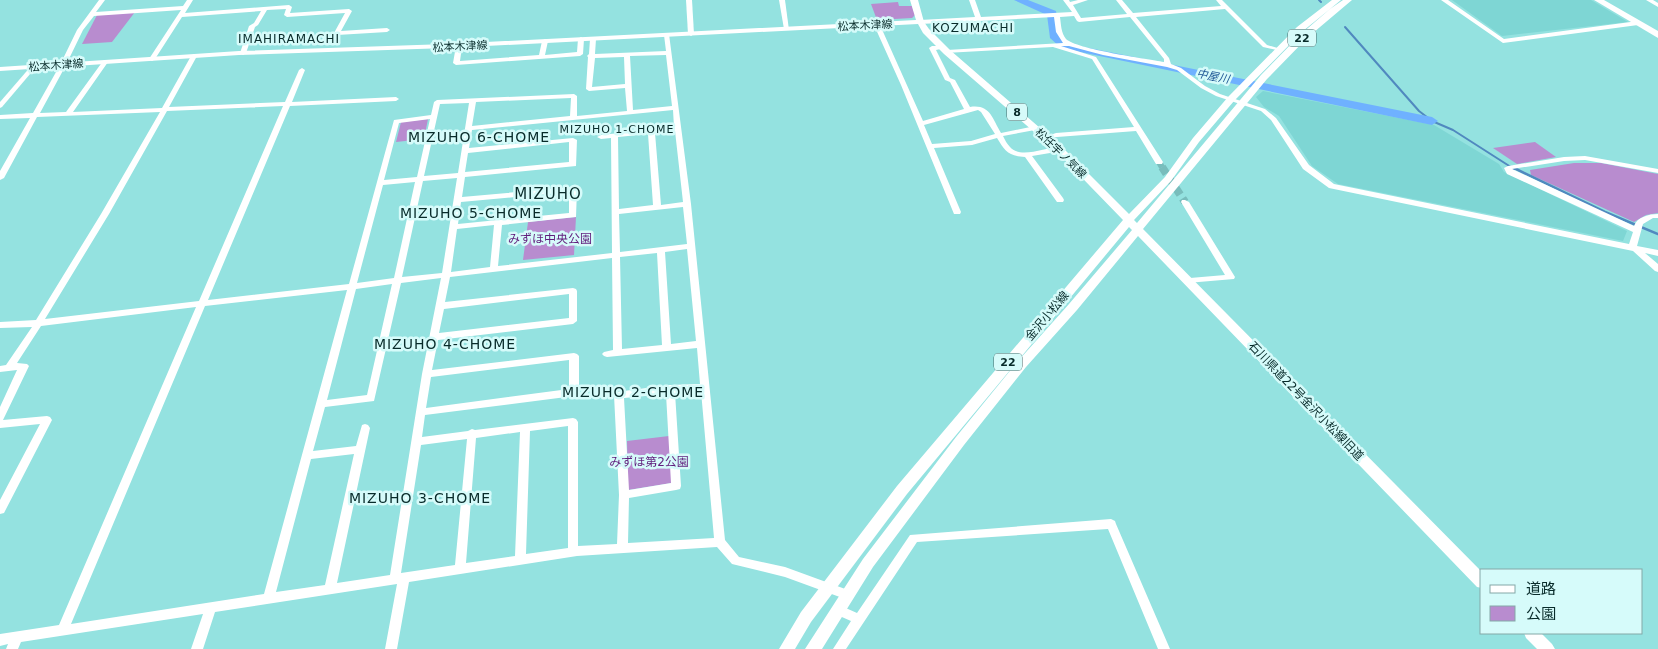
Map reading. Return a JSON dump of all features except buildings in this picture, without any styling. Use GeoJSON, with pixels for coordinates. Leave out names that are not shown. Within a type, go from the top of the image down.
{"type":"FeatureCollection","features":[{"type":"Feature","properties":{"kind":"highway"},"geometry":{"type":"LineString","coordinates":[[1598,0],[1658,35]]}},
{"type":"Feature","properties":{"kind":"highway"},"geometry":{"type":"LineString","coordinates":[[1607,0],[1658,30]]}},
{"type":"Feature","properties":{"kind":"main road","name":"松任宇ノ気線"},"geometry":{"type":"LineString","coordinates":[[914,0],[920,22],[926,31],[945,50],[1059,149],[1132,225]]}},
{"type":"Feature","properties":{"kind":"main road","name":"22"},"geometry":{"type":"LineString","coordinates":[[1252,84],[1279,50],[1300,29],[1335,0]]}},
{"type":"Feature","properties":{"kind":"main road","name":"22"},"geometry":{"type":"LineString","coordinates":[[1252,84],[1304,36],[1348,0]]}},
{"type":"Feature","properties":{"kind":"main road","name":"松本木津線"},"geometry":{"type":"LineString","coordinates":[[0,69],[242,53],[460,46],[920,22]]}},
{"type":"Feature","properties":{"kind":"main road","name":"金沢小松線"},"geometry":{"type":"LineString","coordinates":[[813,649],[868,563],[960,441],[1022,364],[1079,300],[1196,140],[1231,99],[1252,84]]}},
{"type":"Feature","properties":{"kind":"main road","name":"金沢小松線"},"geometry":{"type":"LineString","coordinates":[[787,649],[806,617],[902,490],[1132,225],[1243,103],[1252,84]]}},
{"type":"Feature","properties":{"kind":"main road","name":"石川県道22号金沢小松線旧道"},"geometry":{"type":"LineString","coordinates":[[1132,225],[1190,281],[1480,580]]}},
{"type":"Feature","properties":{"kind":"main road"},"geometry":{"type":"LineString","coordinates":[[1532,634],[1547,649]]}},
{"type":"Feature","properties":{"kind":"street"},"geometry":{"type":"LineString","coordinates":[[0,178],[36,115],[80,30],[102,0]]}},
{"type":"Feature","properties":{"kind":"street"},"geometry":{"type":"LineString","coordinates":[[152,59],[190,0]]}},
{"type":"Feature","properties":{"kind":"street"},"geometry":{"type":"LineString","coordinates":[[689,0],[691,34]]}},
{"type":"Feature","properties":{"kind":"street"},"geometry":{"type":"LineString","coordinates":[[782,0],[787,29]]}},
{"type":"Feature","properties":{"kind":"street"},"geometry":{"type":"LineString","coordinates":[[972,0],[978,17]]}},
{"type":"Feature","properties":{"kind":"street"},"geometry":{"type":"LineString","coordinates":[[1085,0],[1068,2],[1079,20],[1227,8]]}},
{"type":"Feature","properties":{"kind":"street"},"geometry":{"type":"LineString","coordinates":[[1119,0],[1167,59],[1168,64]]}},
{"type":"Feature","properties":{"kind":"street"},"geometry":{"type":"LineString","coordinates":[[1219,0],[1265,46],[1279,50]]}},
{"type":"Feature","properties":{"kind":"street"},"geometry":{"type":"LineString","coordinates":[[1444,0],[1503,40],[1638,23]]}},
{"type":"Feature","properties":{"kind":"street"},"geometry":{"type":"LineString","coordinates":[[1649,0],[1658,5]]}},
{"type":"Feature","properties":{"kind":"street"},"geometry":{"type":"LineString","coordinates":[[181,15],[289,7],[287,15],[349,11],[337,33],[387,30]]}},
{"type":"Feature","properties":{"kind":"street"},"geometry":{"type":"LineString","coordinates":[[92,14],[185,8]]}},
{"type":"Feature","properties":{"kind":"street"},"geometry":{"type":"LineString","coordinates":[[242,53],[252,26],[265,9]]}},
{"type":"Feature","properties":{"kind":"street"},"geometry":{"type":"LineString","coordinates":[[920,22],[978,17],[1076,14]]}},
{"type":"Feature","properties":{"kind":"street"},"geometry":{"type":"LineString","coordinates":[[1053,16],[1064,44]]}},
{"type":"Feature","properties":{"kind":"street"},"geometry":{"type":"LineString","coordinates":[[877,25],[957,212]]}},
{"type":"Feature","properties":{"kind":"street"},"geometry":{"type":"LineString","coordinates":[[667,35],[687,204],[720,542],[736,561],[785,572],[848,595]]}},
{"type":"Feature","properties":{"kind":"street"},"geometry":{"type":"LineString","coordinates":[[593,38],[590,56],[589,89],[628,86]]}},
{"type":"Feature","properties":{"kind":"street"},"geometry":{"type":"LineString","coordinates":[[460,46],[456,63],[580,54],[581,39]]}},
{"type":"Feature","properties":{"kind":"street"},"geometry":{"type":"LineString","coordinates":[[542,56],[545,41]]}},
{"type":"Feature","properties":{"kind":"street"},"geometry":{"type":"LineString","coordinates":[[968,110],[932,48],[945,50],[1064,44],[1168,64],[1179,69],[1203,87],[1218,95],[1263,110],[1274,119],[1306,167],[1332,186],[1658,253]]}},
{"type":"Feature","properties":{"kind":"street"},"geometry":{"type":"LineString","coordinates":[[1050,46],[1094,58],[1159,162]]}},
{"type":"Feature","properties":{"kind":"street"},"geometry":{"type":"LineString","coordinates":[[590,56],[668,53]]}},
{"type":"Feature","properties":{"kind":"street"},"geometry":{"type":"LineString","coordinates":[[628,55],[630,112]]}},
{"type":"Feature","properties":{"kind":"street"},"geometry":{"type":"LineString","coordinates":[[4,368],[39,323],[165,109],[194,56]]}},
{"type":"Feature","properties":{"kind":"street"},"geometry":{"type":"LineString","coordinates":[[69,113],[105,62]]}},
{"type":"Feature","properties":{"kind":"street"},"geometry":{"type":"LineString","coordinates":[[0,106],[34,66]]}},
{"type":"Feature","properties":{"kind":"street"},"geometry":{"type":"LineString","coordinates":[[62,630],[302,70]]}},
{"type":"Feature","properties":{"kind":"street"},"geometry":{"type":"LineString","coordinates":[[320,404],[370,403],[437,102],[574,96],[573,118]]}},
{"type":"Feature","properties":{"kind":"street"},"geometry":{"type":"LineString","coordinates":[[0,117],[396,99]]}},
{"type":"Feature","properties":{"kind":"street"},"geometry":{"type":"LineString","coordinates":[[391,649],[427,374],[446,274],[472,100]]}},
{"type":"Feature","properties":{"kind":"street"},"geometry":{"type":"LineString","coordinates":[[469,128],[675,108]]}},
{"type":"Feature","properties":{"kind":"street"},"geometry":{"type":"LineString","coordinates":[[920,124],[979,108],[984,111],[1001,135],[1008,150],[1013,153],[1027,154],[1059,149]]}},
{"type":"Feature","properties":{"kind":"street"},"geometry":{"type":"LineString","coordinates":[[269,598],[396,121],[433,117]]}},
{"type":"Feature","properties":{"kind":"street"},"geometry":{"type":"LineString","coordinates":[[930,146],[964,144],[1035,128]]}},
{"type":"Feature","properties":{"kind":"street"},"geometry":{"type":"LineString","coordinates":[[600,137],[677,129]]}},
{"type":"Feature","properties":{"kind":"street"},"geometry":{"type":"LineString","coordinates":[[1046,138],[1056,135],[1138,129]]}},
{"type":"Feature","properties":{"kind":"street"},"geometry":{"type":"LineString","coordinates":[[651,132],[657,208]]}},
{"type":"Feature","properties":{"kind":"street"},"geometry":{"type":"LineString","coordinates":[[614,136],[618,352]]}},
{"type":"Feature","properties":{"kind":"street"},"geometry":{"type":"LineString","coordinates":[[380,183],[573,164],[573,140],[465,151]]}},
{"type":"Feature","properties":{"kind":"street"},"geometry":{"type":"LineString","coordinates":[[1027,154],[1060,200]]}},
{"type":"Feature","properties":{"kind":"street"},"geometry":{"type":"LineString","coordinates":[[1638,227],[1510,172],[1508,168],[1564,159],[1585,158],[1658,172]]}},
{"type":"Feature","properties":{"kind":"street"},"geometry":{"type":"LineString","coordinates":[[453,227],[573,215],[573,189],[457,200]]}},
{"type":"Feature","properties":{"kind":"street"},"geometry":{"type":"LineString","coordinates":[[1185,202],[1231,278],[1190,281]]}},
{"type":"Feature","properties":{"kind":"street"},"geometry":{"type":"LineString","coordinates":[[616,212],[687,204]]}},
{"type":"Feature","properties":{"kind":"street"},"geometry":{"type":"LineString","coordinates":[[1634,248],[1638,227],[1652,216],[1658,216]]}},
{"type":"Feature","properties":{"kind":"street"},"geometry":{"type":"LineString","coordinates":[[494,269],[498,224]]}},
{"type":"Feature","properties":{"kind":"street"},"geometry":{"type":"LineString","coordinates":[[0,324],[39,323],[691,246]]}},
{"type":"Feature","properties":{"kind":"street"},"geometry":{"type":"LineString","coordinates":[[1634,248],[1658,270]]}},
{"type":"Feature","properties":{"kind":"street"},"geometry":{"type":"LineString","coordinates":[[661,250],[667,346]]}},
{"type":"Feature","properties":{"kind":"street"},"geometry":{"type":"LineString","coordinates":[[434,337],[573,320],[573,291],[440,306]]}},
{"type":"Feature","properties":{"kind":"street"},"geometry":{"type":"LineString","coordinates":[[607,354],[667,346],[700,344]]}},
{"type":"Feature","properties":{"kind":"street"},"geometry":{"type":"LineString","coordinates":[[422,412],[574,392],[574,356],[427,374]]}},
{"type":"Feature","properties":{"kind":"street"},"geometry":{"type":"LineString","coordinates":[[0,417],[24,366],[4,368]]}},
{"type":"Feature","properties":{"kind":"street"},"geometry":{"type":"LineString","coordinates":[[622,547],[624,495],[619,395],[704,387]]}},
{"type":"Feature","properties":{"kind":"street"},"geometry":{"type":"LineString","coordinates":[[624,495],[676,486],[670,389]]}},
{"type":"Feature","properties":{"kind":"street"},"geometry":{"type":"LineString","coordinates":[[0,424],[47,420],[0,510]]}},
{"type":"Feature","properties":{"kind":"street"},"geometry":{"type":"LineString","coordinates":[[418,440],[573,422],[573,552]]}},
{"type":"Feature","properties":{"kind":"street"},"geometry":{"type":"LineString","coordinates":[[520,559],[525,427]]}},
{"type":"Feature","properties":{"kind":"street"},"geometry":{"type":"LineString","coordinates":[[330,588],[365,428]]}},
{"type":"Feature","properties":{"kind":"street"},"geometry":{"type":"LineString","coordinates":[[460,569],[472,433]]}},
{"type":"Feature","properties":{"kind":"street"},"geometry":{"type":"LineString","coordinates":[[306,456],[360,449]]}},
{"type":"Feature","properties":{"kind":"street"},"geometry":{"type":"LineString","coordinates":[[839,649],[914,538],[1111,524],[1164,649]]}},
{"type":"Feature","properties":{"kind":"street"},"geometry":{"type":"LineString","coordinates":[[0,640],[210,609],[330,588],[520,559],[622,547],[720,542]]}},
{"type":"Feature","properties":{"kind":"street"},"geometry":{"type":"LineString","coordinates":[[197,649],[210,609]]}},
{"type":"Feature","properties":{"kind":"street"},"geometry":{"type":"LineString","coordinates":[[839,610],[858,619]]}},
{"type":"Feature","properties":{"kind":"street"},"geometry":{"type":"LineString","coordinates":[[12,649],[17,638]]}},
{"type":"Feature","properties":{"kind":"shaded area"},"geometry":{"type":"Polygon","coordinates":[[[1452,0],[1591,0],[1628,22],[1502,36],[1452,0]]]}},
{"type":"Feature","properties":{"kind":"shaded area"},"geometry":{"type":"Polygon","coordinates":[[[1263,91],[1434,125],[1499,164],[1504,172],[1627,231],[1623,241],[1338,184],[1312,166],[1279,116],[1264,107],[1256,97],[1263,91]]]}},
{"type":"Feature","properties":{"kind":"green space"},"geometry":{"type":"Polygon","coordinates":[[[898,2],[899,6],[912,6],[915,15],[912,18],[877,20],[871,4],[898,2]]]}},
{"type":"Feature","properties":{"kind":"green space"},"geometry":{"type":"Polygon","coordinates":[[[135,12],[112,42],[82,44],[97,15],[135,12]]]}},
{"type":"Feature","properties":{"kind":"green space"},"geometry":{"type":"Polygon","coordinates":[[[428,119],[424,139],[396,142],[401,122],[428,119]]]}},
{"type":"Feature","properties":{"kind":"green space"},"geometry":{"type":"Polygon","coordinates":[[[1535,142],[1556,157],[1517,164],[1493,148],[1535,142]]]}},
{"type":"Feature","properties":{"kind":"green space"},"geometry":{"type":"Polygon","coordinates":[[[1574,163],[1601,163],[1658,174],[1658,213],[1646,215],[1634,222],[1531,175],[1530,170],[1574,163]]]}},
{"type":"Feature","properties":{"kind":"green space","name":"みずほ中央公園"},"geometry":{"type":"Polygon","coordinates":[[[576,217],[574,255],[523,260],[528,222],[576,217]]]}},
{"type":"Feature","properties":{"kind":"green space","name":"みずほ第2公園"},"geometry":{"type":"Polygon","coordinates":[[[669,436],[672,483],[628,490],[627,441],[669,436]]]}},
{"type":"Feature","properties":{"kind":"waterway","name":"中屋川"},"geometry":{"type":"LineString","coordinates":[[1019,0],[1052,13],[1055,38],[1065,46],[1432,121]]}},
{"type":"Feature","properties":{"kind":"waterway"},"geometry":{"type":"LineString","coordinates":[[1345,27],[1419,111],[1432,121],[1453,130],[1514,169]]}},
{"type":"Feature","properties":{"kind":"waterway"},"geometry":{"type":"LineString","coordinates":[[1512,167],[1605,212],[1658,234]]}},
{"type":"Feature","properties":{"kind":"tunnel"},"geometry":{"type":"LineString","coordinates":[[1159,162],[1163,169]]}},
{"type":"Feature","properties":{"kind":"tunnel"},"geometry":{"type":"LineString","coordinates":[[1162,167],[1185,202]]}},
{"type":"Feature","properties":{"kind":"district","name":"KOZUMACHI"},"geometry":{"type":"Point","coordinates":[973,28]}},
{"type":"Feature","properties":{"kind":"district","name":"IMAHIRAMACHI"},"geometry":{"type":"Point","coordinates":[289,39]}},
{"type":"Feature","properties":{"kind":"district","name":"MIZUHO 1-CHOME"},"geometry":{"type":"Point","coordinates":[617,129]}},
{"type":"Feature","properties":{"kind":"district","name":"MIZUHO 6-CHOME"},"geometry":{"type":"Point","coordinates":[479,137]}},
{"type":"Feature","properties":{"kind":"district","name":"MIZUHO"},"geometry":{"type":"Point","coordinates":[548,194]}},
{"type":"Feature","properties":{"kind":"district","name":"MIZUHO 5-CHOME"},"geometry":{"type":"Point","coordinates":[471,213]}},
{"type":"Feature","properties":{"kind":"district","name":"MIZUHO 4-CHOME"},"geometry":{"type":"Point","coordinates":[445,344]}},
{"type":"Feature","properties":{"kind":"district","name":"MIZUHO 2-CHOME"},"geometry":{"type":"Point","coordinates":[633,392]}},
{"type":"Feature","properties":{"kind":"district","name":"MIZUHO 3-CHOME"},"geometry":{"type":"Point","coordinates":[420,498]}}]}
